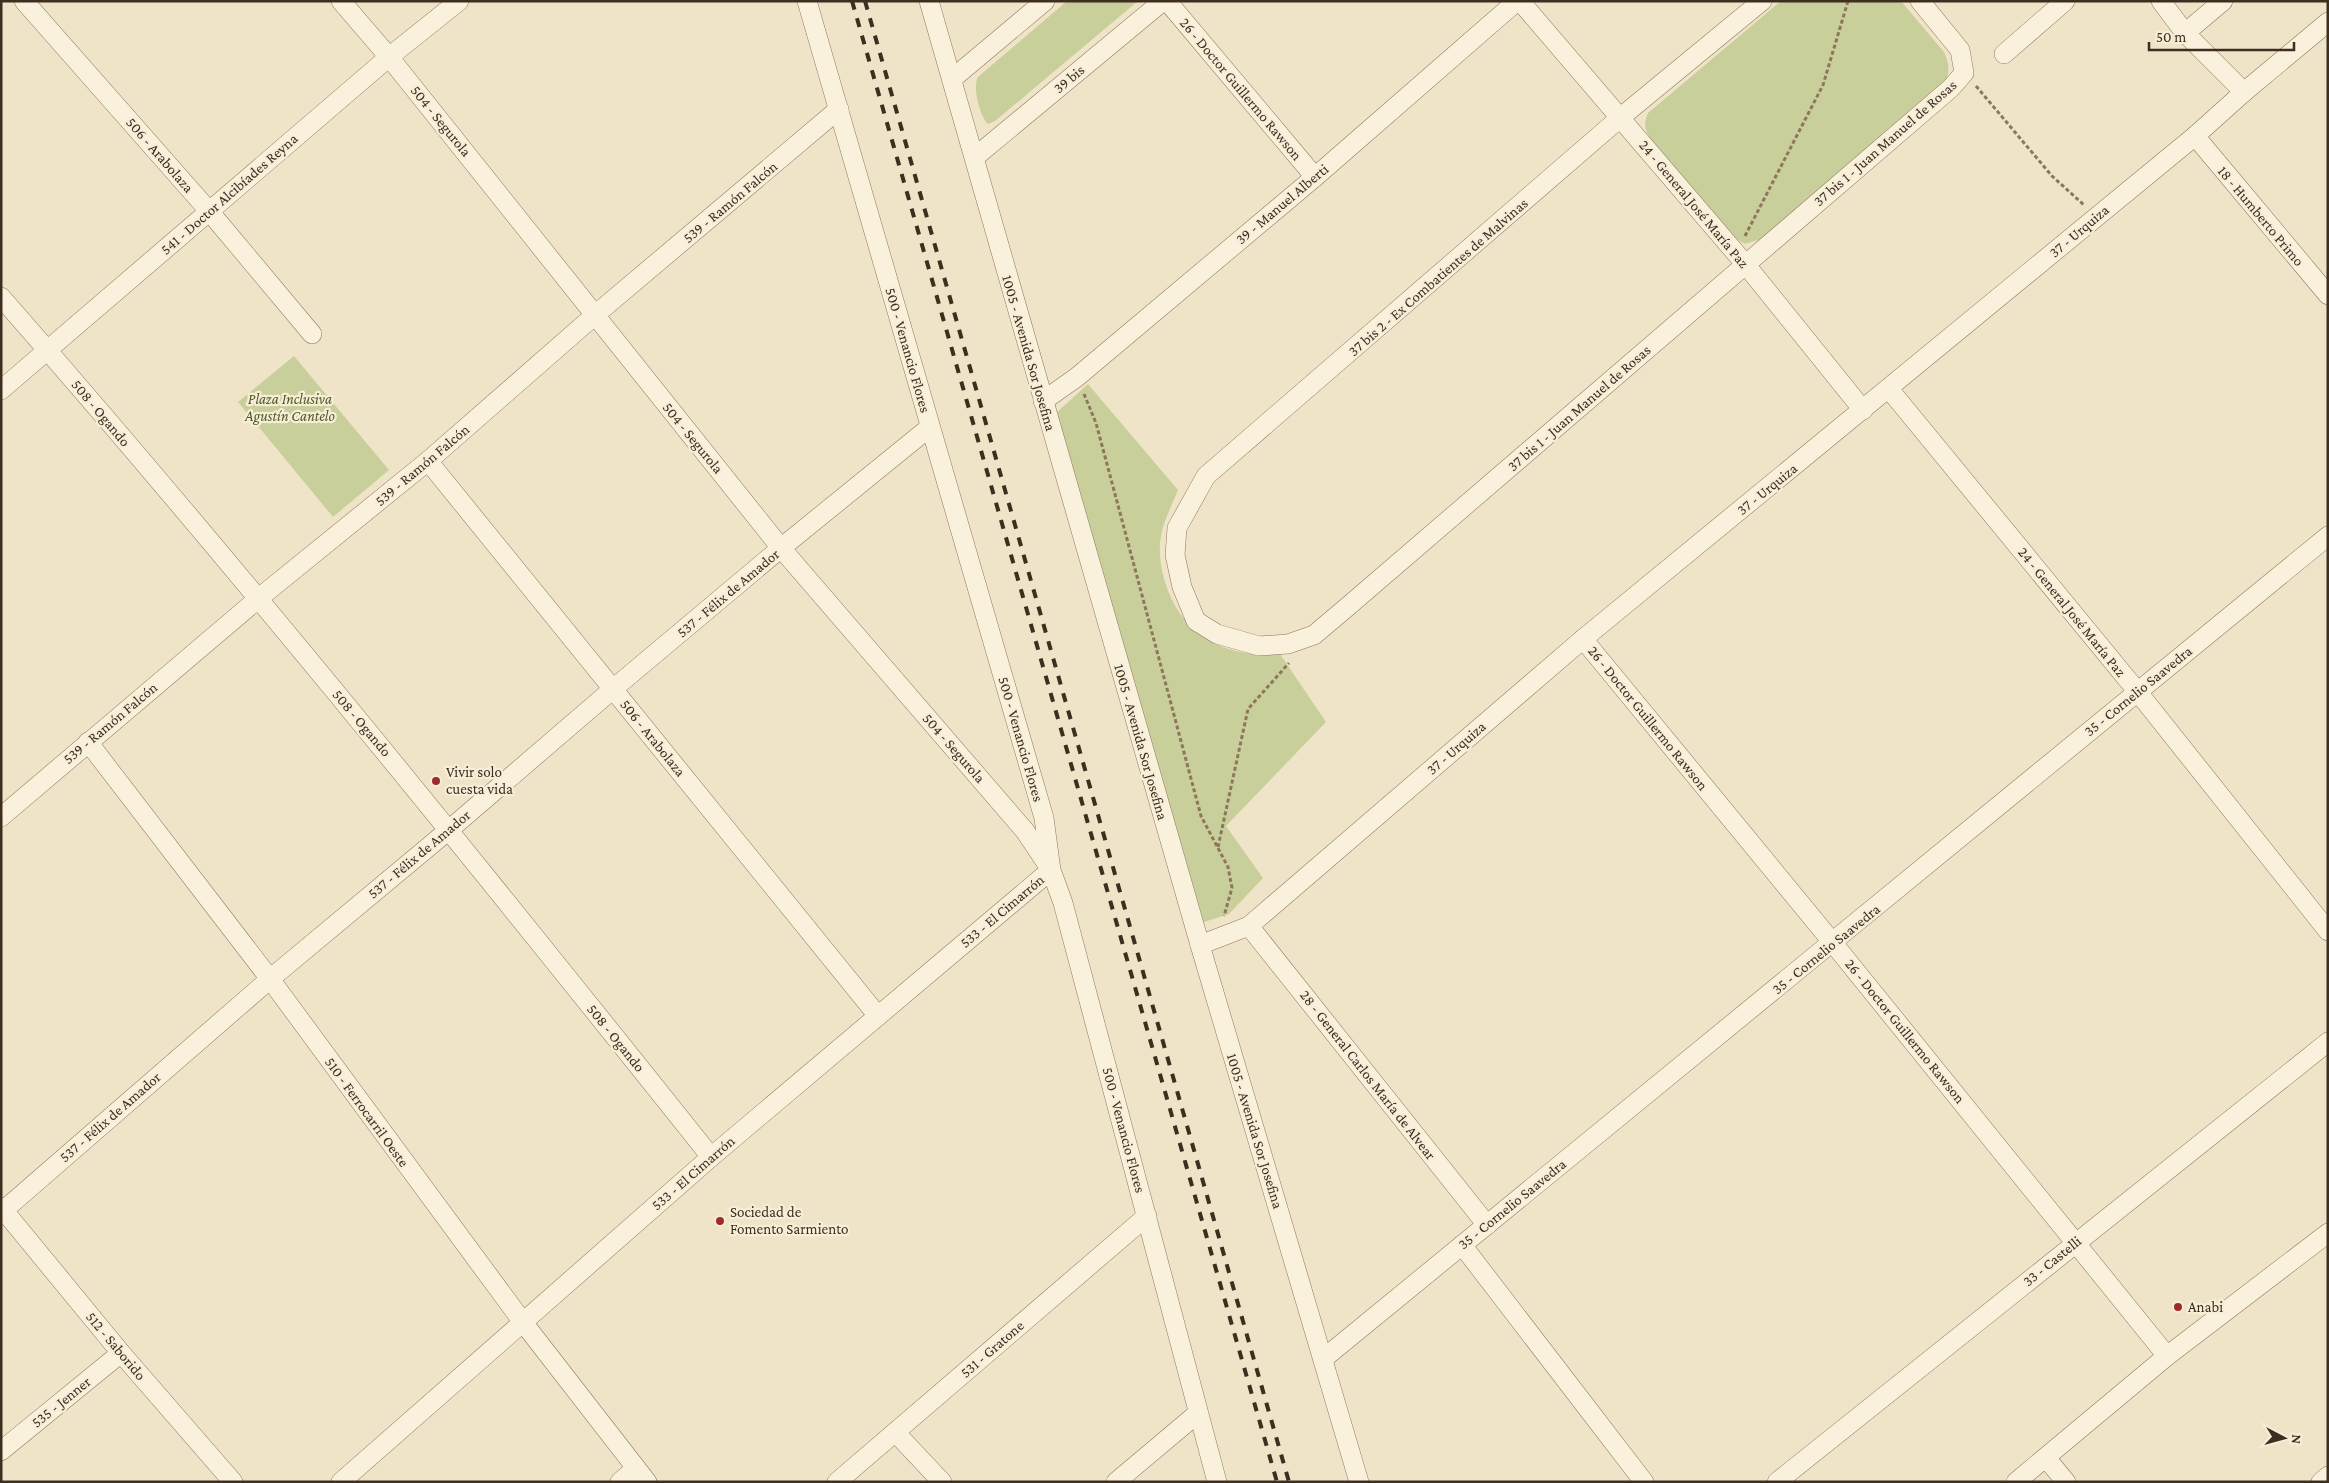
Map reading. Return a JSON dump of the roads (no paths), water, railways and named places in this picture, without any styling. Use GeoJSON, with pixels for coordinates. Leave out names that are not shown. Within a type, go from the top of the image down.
{"type":"FeatureCollection","features":[{"type":"Feature","properties":{"kind":"street","name":"506 - Arabolaza"},"geometry":{"type":"LineString","coordinates":[[24,1],[209,211],[312,334]]}},
{"type":"Feature","properties":{"kind":"street","name":"504 - Segurola"},"geometry":{"type":"LineString","coordinates":[[341,1],[390,57],[781,548],[1025,831],[1051,870]]}},
{"type":"Feature","properties":{"kind":"street","name":"541 - Doctor Alcibíades Reyna"},"geometry":{"type":"LineString","coordinates":[[1,390],[390,57],[459,1]]}},
{"type":"Feature","properties":{"kind":"street","name":"500 - Venancio Flores"},"geometry":{"type":"LineString","coordinates":[[807,1],[1044,818],[1051,870],[1063,903],[1217,1482]]}},
{"type":"Feature","properties":{"kind":"street","name":"1005 - Avenida Sor Josefina"},"geometry":{"type":"LineString","coordinates":[[929,1],[1043,401],[1208,942],[1323,1359],[1360,1482]]}},
{"type":"Feature","properties":{"kind":"street"},"geometry":{"type":"LineString","coordinates":[[952,79],[1045,1]]}},
{"type":"Feature","properties":{"kind":"street","name":"39 bis"},"geometry":{"type":"LineString","coordinates":[[974,157],[1163,1]]}},
{"type":"Feature","properties":{"kind":"street","name":"26 - Doctor Guillermo Rawson"},"geometry":{"type":"LineString","coordinates":[[1167,1],[1315,177]]}},
{"type":"Feature","properties":{"kind":"street","name":"39 - Manuel Alberti"},"geometry":{"type":"LineString","coordinates":[[1043,401],[1077,377],[1315,177],[1518,1]]}},
{"type":"Feature","properties":{"kind":"street","name":"24 - General José María Paz"},"geometry":{"type":"LineString","coordinates":[[1518,1],[1621,117],[1741,259],[1863,410]]}},
{"type":"Feature","properties":{"kind":"street","name":"37 bis 2 - Ex Combatientes de Malvinas"},"geometry":{"type":"LineString","coordinates":[[1182,588],[1175,555],[1177,528],[1206,476],[1621,117],[1762,1]]}},
{"type":"Feature","properties":{"kind":"street","name":"37 bis 1 - Juan Manuel de Rosas"},"geometry":{"type":"LineString","coordinates":[[1182,588],[1196,622],[1217,634],[1259,646],[1288,644],[1314,635],[1741,259],[1951,88],[1964,72],[1960,50],[1920,1]]}},
{"type":"Feature","properties":{"kind":"street"},"geometry":{"type":"LineString","coordinates":[[2004,54],[2065,1]]}},
{"type":"Feature","properties":{"kind":"street"},"geometry":{"type":"LineString","coordinates":[[2161,1],[2185,32],[2244,92]]}},
{"type":"Feature","properties":{"kind":"street"},"geometry":{"type":"LineString","coordinates":[[2185,32],[2223,1]]}},
{"type":"Feature","properties":{"kind":"street","name":"37 - Urquiza"},"geometry":{"type":"LineString","coordinates":[[1208,942],[1249,926],[1583,639],[1889,390],[2328,22]]}},
{"type":"Feature","properties":{"kind":"street","name":"539 - Ramón Falcón"},"geometry":{"type":"LineString","coordinates":[[1,817],[259,598],[428,461],[595,315],[839,109]]}},
{"type":"Feature","properties":{"kind":"street","name":"18 - Humberto Primo"},"geometry":{"type":"LineString","coordinates":[[2194,136],[2328,295]]}},
{"type":"Feature","properties":{"kind":"street","name":"508 - Ogando"},"geometry":{"type":"LineString","coordinates":[[1,297],[259,598],[450,829],[711,1157]]}},
{"type":"Feature","properties":{"kind":"street","name":"24 - General José María Paz"},"geometry":{"type":"LineString","coordinates":[[1889,390],[2138,691],[2328,931]]}},
{"type":"Feature","properties":{"kind":"street","name":"537 - Félix de Amador"},"geometry":{"type":"LineString","coordinates":[[2,1208],[613,689],[781,548],[930,427]]}},
{"type":"Feature","properties":{"kind":"street","name":"506 - Arabolaza"},"geometry":{"type":"LineString","coordinates":[[428,461],[878,1016]]}},
{"type":"Feature","properties":{"kind":"street","name":"35 - Cornelio Saavedra"},"geometry":{"type":"LineString","coordinates":[[1323,1359],[2328,536]]}},
{"type":"Feature","properties":{"kind":"street","name":"26 - Doctor Guillermo Rawson"},"geometry":{"type":"LineString","coordinates":[[1583,639],[1833,943],[2167,1356]]}},
{"type":"Feature","properties":{"kind":"street","name":"510 - Ferrocarril Oeste"},"geometry":{"type":"LineString","coordinates":[[88,742],[270,979],[522,1321],[641,1475]]}},
{"type":"Feature","properties":{"kind":"street","name":"533 - El Cimarrón"},"geometry":{"type":"LineString","coordinates":[[341,1482],[522,1321],[711,1157],[1051,870]]}},
{"type":"Feature","properties":{"kind":"street","name":"28 - General Carlos María de Alvear"},"geometry":{"type":"LineString","coordinates":[[1249,926],[1487,1225]]}},
{"type":"Feature","properties":{"kind":"street","name":"33 - Castelli"},"geometry":{"type":"LineString","coordinates":[[1777,1482],[2328,1042]]}},
{"type":"Feature","properties":{"kind":"street","name":"512 - Saborido"},"geometry":{"type":"LineString","coordinates":[[2,1208],[121,1353],[233,1482]]}},
{"type":"Feature","properties":{"kind":"street","name":"531 - Gratone"},"geometry":{"type":"LineString","coordinates":[[837,1482],[1147,1216]]}},
{"type":"Feature","properties":{"kind":"street"},"geometry":{"type":"LineString","coordinates":[[2016,1482],[2167,1356],[2328,1233]]}},
{"type":"Feature","properties":{"kind":"street"},"geometry":{"type":"LineString","coordinates":[[1462,1245],[1644,1482]]}},
{"type":"Feature","properties":{"kind":"street","name":"535 - Jenner"},"geometry":{"type":"LineString","coordinates":[[1,1451],[121,1353]]}},
{"type":"Feature","properties":{"kind":"street"},"geometry":{"type":"LineString","coordinates":[[1116,1482],[1198,1413]]}},
{"type":"Feature","properties":{"kind":"street"},"geometry":{"type":"LineString","coordinates":[[896,1432],[942,1482]]}},
{"type":"Feature","properties":{"kind":"street"},"geometry":{"type":"LineString","coordinates":[[2046,1458],[2066,1482]]}},
{"type":"Feature","properties":{"kind":"street"},"geometry":{"type":"LineString","coordinates":[[620,1482],[641,1475]]}},
{"type":"Feature","properties":{"kind":"street"},"geometry":{"type":"LineString","coordinates":[[2321,1482],[2328,1476]]}},
{"type":"Feature","properties":{"kind":"railway"},"geometry":{"type":"LineString","coordinates":[[852,1],[1277,1482]]}},
{"type":"Feature","properties":{"kind":"railway"},"geometry":{"type":"LineString","coordinates":[[865,1],[1289,1482]]}},
{"type":"Feature","properties":{"kind":"place","name":"Vivir solo cuesta vida"},"geometry":{"type":"Point","coordinates":[436,781]}},
{"type":"Feature","properties":{"kind":"place","name":"Sociedad de Fomento Sarmiento"},"geometry":{"type":"Point","coordinates":[720,1221]}},
{"type":"Feature","properties":{"kind":"place","name":"Anabi"},"geometry":{"type":"Point","coordinates":[2178,1307]}},
{"type":"Feature","properties":{"kind":"park label","name":"Plaza Inclusiva Agustín Cantelo"},"geometry":{"type":"Point","coordinates":[290,408]}}]}
